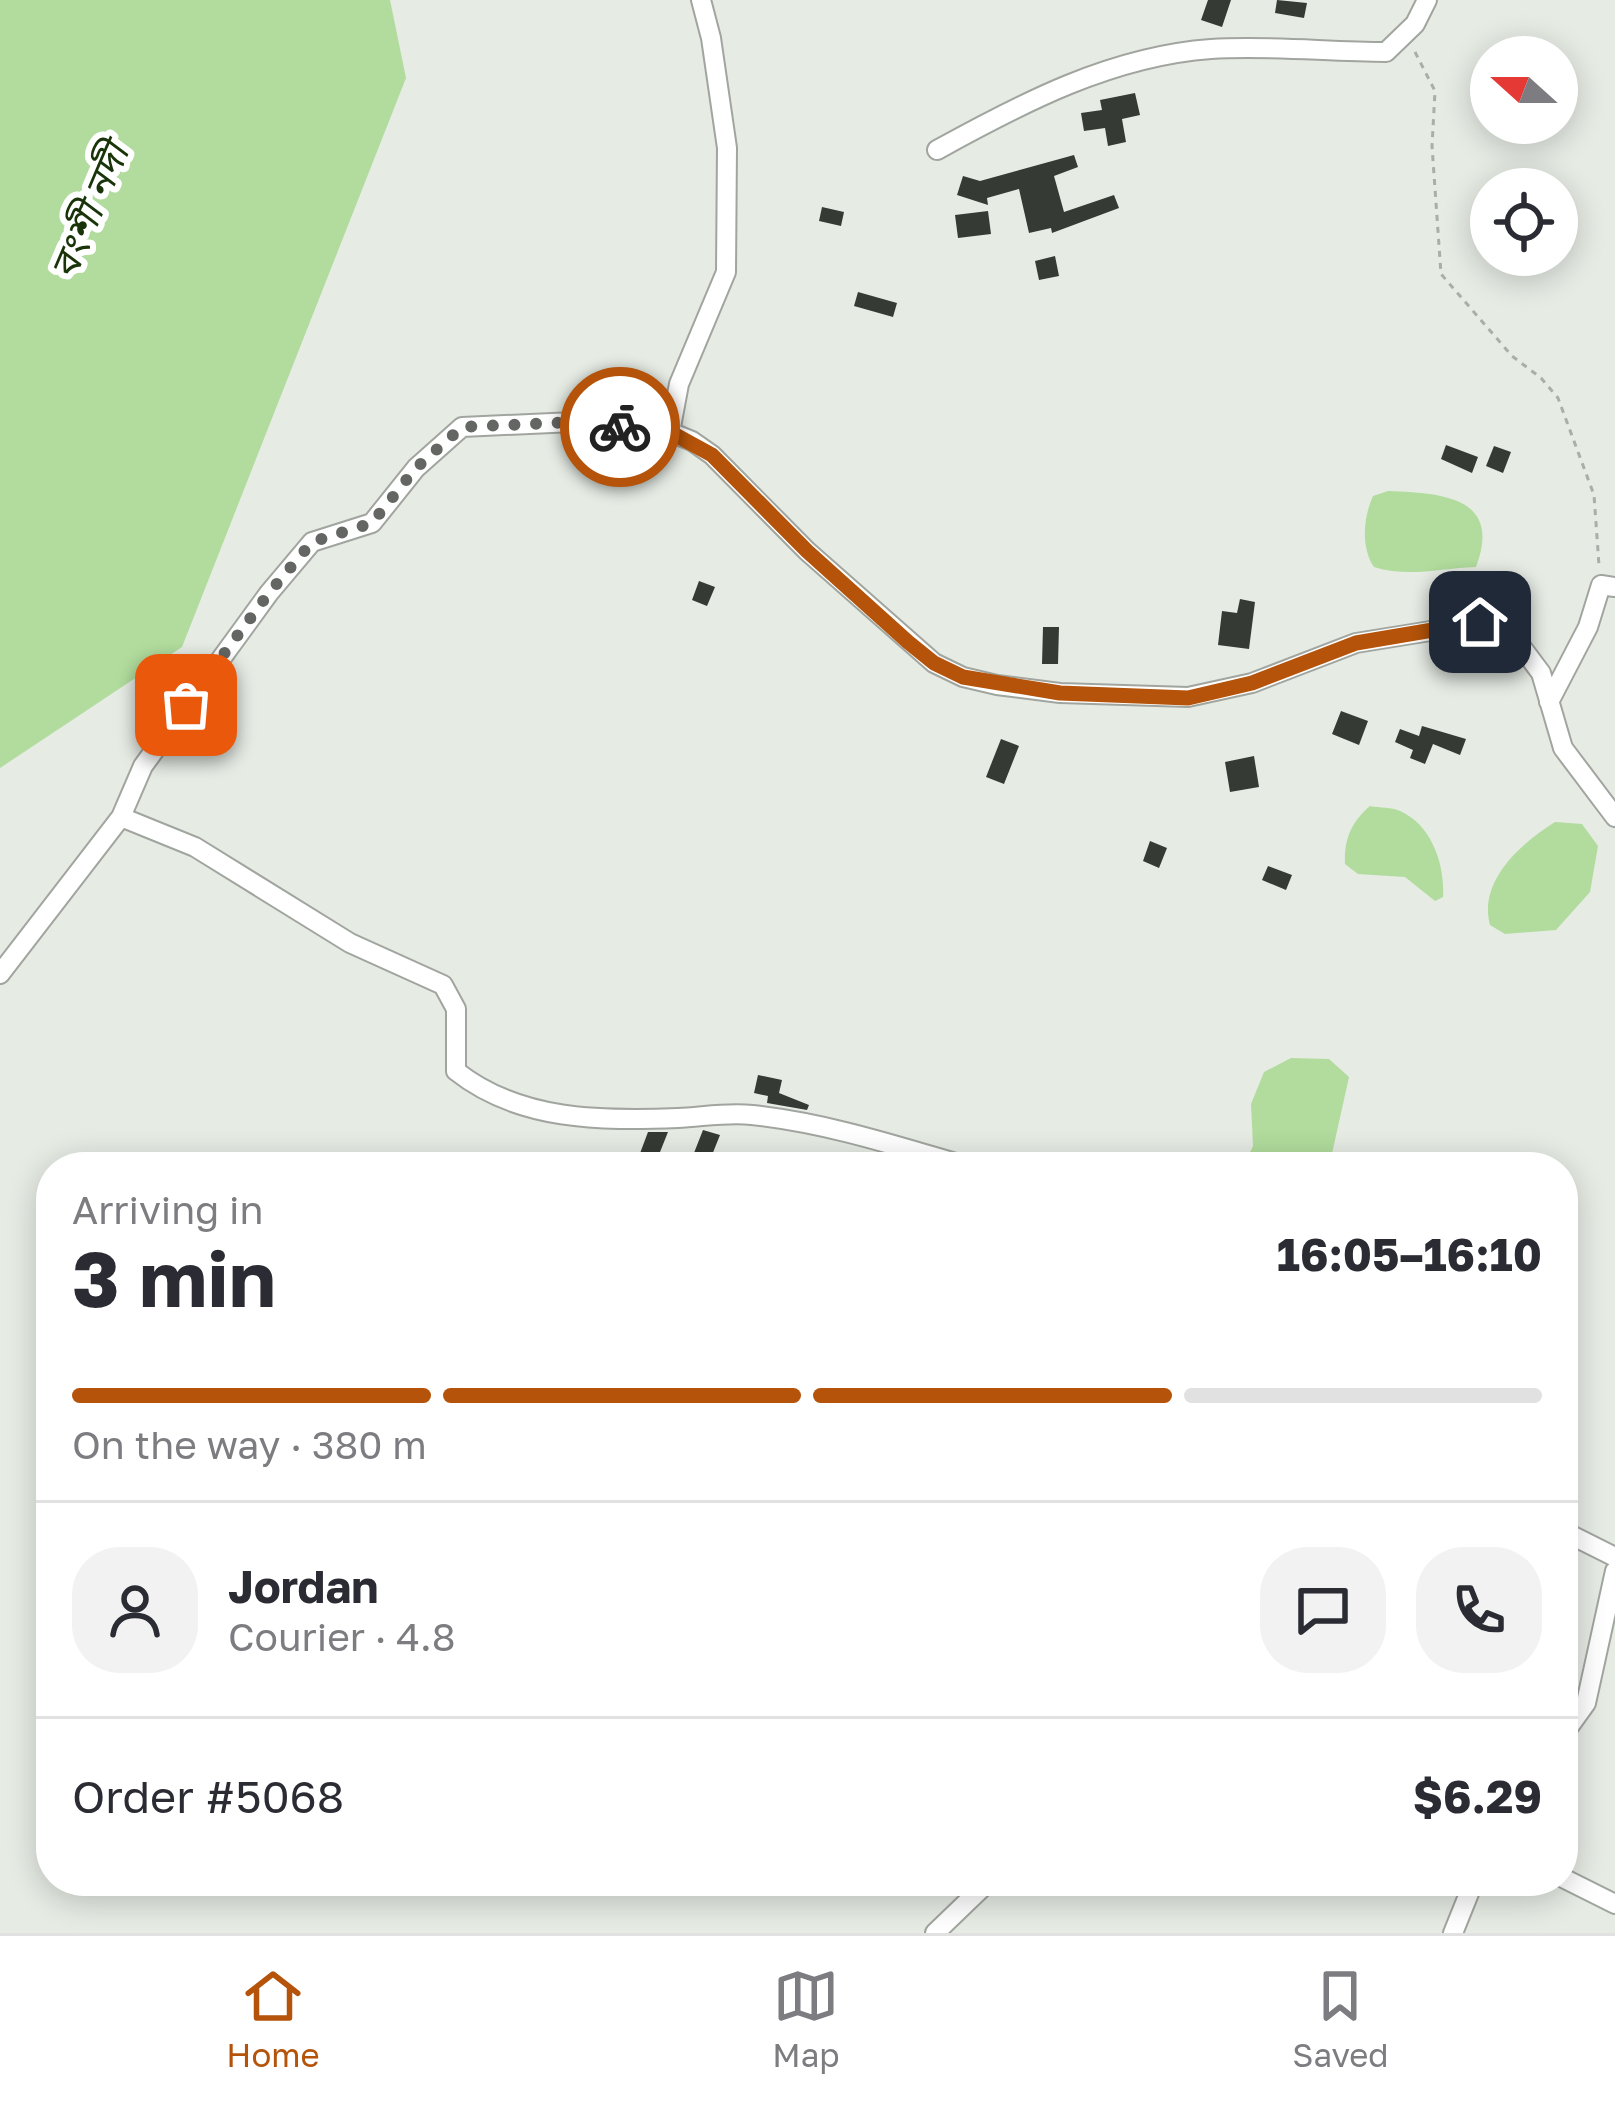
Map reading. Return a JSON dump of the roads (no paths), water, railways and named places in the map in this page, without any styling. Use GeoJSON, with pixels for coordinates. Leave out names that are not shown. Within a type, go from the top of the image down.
{"type":"FeatureCollection","features":[{"type":"Feature","properties":{"kind":"street"},"geometry":{"type":"LineString","coordinates":[[670,432],[679,384],[725,272],[727,148],[711,38],[700,0]]}},
{"type":"Feature","properties":{"kind":"street"},"geometry":{"type":"LineString","coordinates":[[938,150],[1013,108],[1114,67],[1211,49],[1386,52],[1403,38],[1427,0]]}},
{"type":"Feature","properties":{"kind":"street"},"geometry":{"type":"LineString","coordinates":[[0,974],[122,818],[143,766],[256,609],[312,542],[372,523],[416,468],[462,427],[574,422],[670,432],[712,455],[807,551],[908,642],[934,663],[963,677],[1060,693],[1188,698],[1252,683],[1356,643],[1480,622],[1511,633],[1541,673],[1563,748],[1615,817]]}},
{"type":"Feature","properties":{"kind":"street"},"geometry":{"type":"LineString","coordinates":[[1550,702],[1608,586]]}},
{"type":"Feature","properties":{"kind":"street"},"geometry":{"type":"LineString","coordinates":[[122,818],[195,847],[350,944],[443,985],[456,1009],[456,1071],[502,1099],[560,1118],[747,1114],[850,1131],[919,1152]]}},
{"type":"Feature","properties":{"kind":"street"},"geometry":{"type":"LineString","coordinates":[[1578,1538],[1615,1557]]}},
{"type":"Feature","properties":{"kind":"street"},"geometry":{"type":"LineString","coordinates":[[1578,1714],[1586,1703],[1615,1571]]}},
{"type":"Feature","properties":{"kind":"street"},"geometry":{"type":"LineString","coordinates":[[1578,1886],[1615,1904]]}},
{"type":"Feature","properties":{"kind":"street"},"geometry":{"type":"LineString","coordinates":[[934,1933],[972,1896]]}},
{"type":"Feature","properties":{"kind":"street"},"geometry":{"type":"LineString","coordinates":[[1453,1933],[1468,1896]]}},
{"type":"Feature","properties":{"kind":"water","name":"বংশী নদী"},"geometry":{"type":"Polygon","coordinates":[[[0,0],[390,0],[406,78],[182,647],[0,768],[0,0]]]}},
{"type":"Feature","properties":{"kind":"water"},"geometry":{"type":"Polygon","coordinates":[[[1388,491],[1446,497],[1474,512],[1482,543],[1476,567],[1412,572],[1374,567],[1365,542],[1367,514],[1373,496],[1388,491]]]}},
{"type":"Feature","properties":{"kind":"water"},"geometry":{"type":"Polygon","coordinates":[[[1370,806],[1397,810],[1420,826],[1439,859],[1443,897],[1435,901],[1405,877],[1358,874],[1345,864],[1350,832],[1370,806]]]}},
{"type":"Feature","properties":{"kind":"water"},"geometry":{"type":"Polygon","coordinates":[[[1555,822],[1582,824],[1598,846],[1590,892],[1556,930],[1505,934],[1490,925],[1490,893],[1496,879],[1516,852],[1555,822]]]}},
{"type":"Feature","properties":{"kind":"water"},"geometry":{"type":"Polygon","coordinates":[[[1291,1058],[1329,1059],[1349,1077],[1332,1152],[1250,1152],[1251,1104],[1264,1072],[1291,1058]]]}}]}
